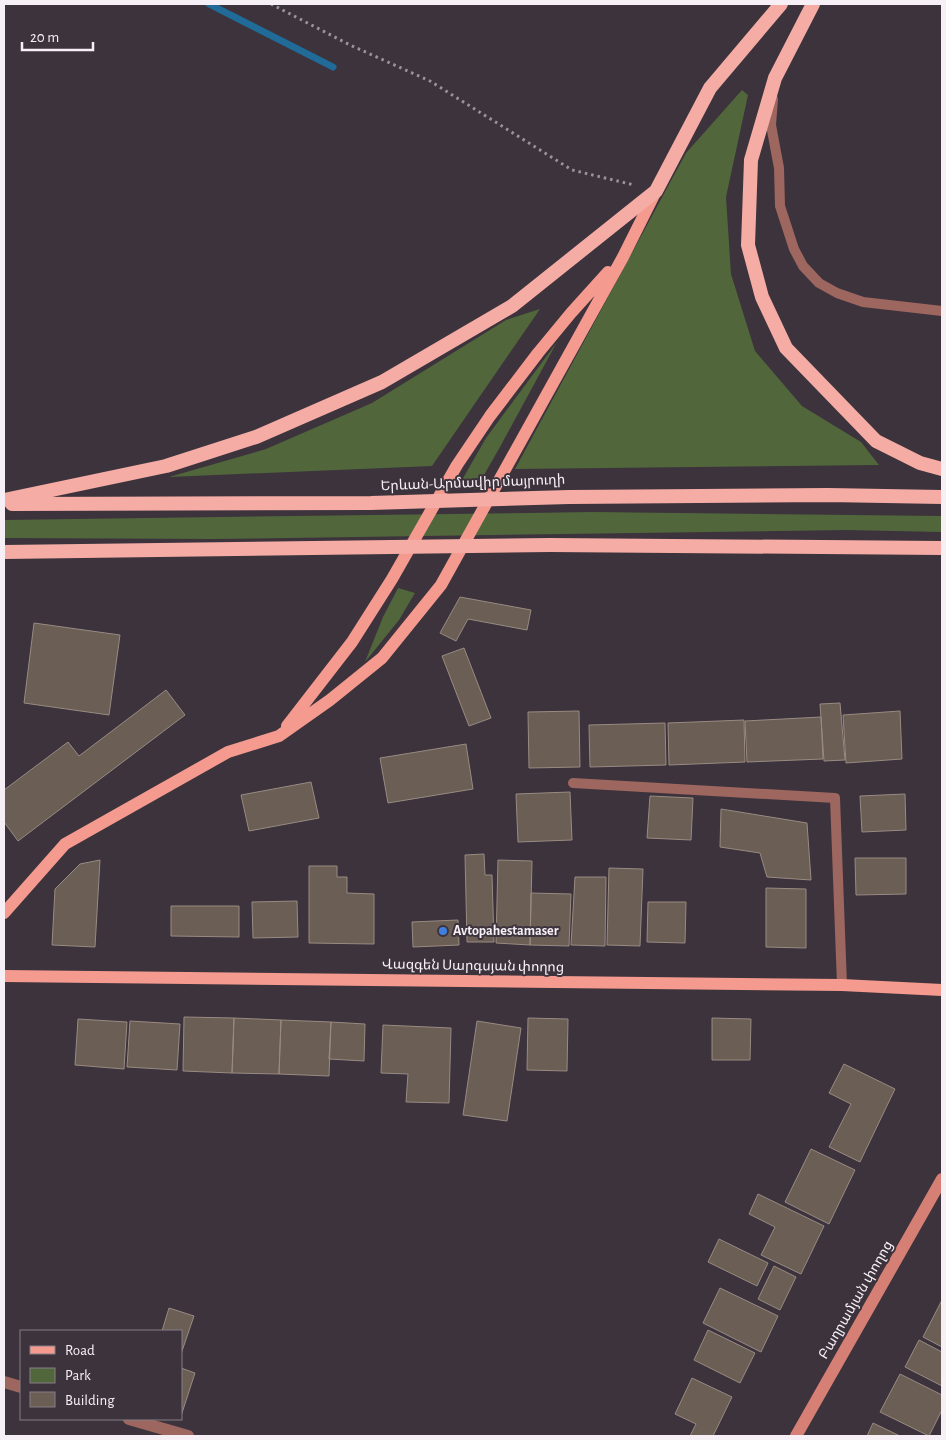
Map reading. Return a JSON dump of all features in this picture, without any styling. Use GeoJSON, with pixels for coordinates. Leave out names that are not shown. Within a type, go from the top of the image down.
{"type":"FeatureCollection","features":[{"type":"Feature","properties":{"kind":"highway"},"geometry":{"type":"LineString","coordinates":[[4,500],[166,466],[256,437],[382,382],[512,306],[656,191],[710,88],[781,4]]}},
{"type":"Feature","properties":{"kind":"highway"},"geometry":{"type":"LineString","coordinates":[[813,4],[775,78],[751,160],[748,245],[762,297],[786,348],[876,441],[920,463],[942,469]]}},
{"type":"Feature","properties":{"kind":"highway","name":"Երևան-Արմավիր մայրուղի"},"geometry":{"type":"LineString","coordinates":[[4,504],[371,503],[569,497],[828,495],[942,497]]}},
{"type":"Feature","properties":{"kind":"highway"},"geometry":{"type":"LineString","coordinates":[[4,552],[550,545],[942,548]]}},
{"type":"Feature","properties":{"kind":"main road"},"geometry":{"type":"LineString","coordinates":[[4,913],[65,844],[228,752],[279,736],[330,700],[382,658],[441,585],[622,257],[656,191]]}},
{"type":"Feature","properties":{"kind":"main road"},"geometry":{"type":"LineString","coordinates":[[279,736],[352,642],[392,579],[457,465],[490,416],[560,326],[622,257]]}},
{"type":"Feature","properties":{"kind":"main road","name":"Վազգեն Սարգսյան փողոց"},"geometry":{"type":"LineString","coordinates":[[4,976],[842,985],[942,990]]}},
{"type":"Feature","properties":{"kind":"main road","name":"Բաղրամյան փողոց"},"geometry":{"type":"LineString","coordinates":[[796,1436],[942,1179]]}},
{"type":"Feature","properties":{"kind":"street"},"geometry":{"type":"LineString","coordinates":[[4,1382],[20,1387]]}},
{"type":"Feature","properties":{"kind":"street"},"geometry":{"type":"LineString","coordinates":[[132,1420],[188,1436]]}},
{"type":"Feature","properties":{"kind":"lane"},"geometry":{"type":"LineString","coordinates":[[775,78],[771,125],[779,168],[780,206],[794,249],[804,266],[819,282],[837,293],[863,302],[942,311]]}},
{"type":"Feature","properties":{"kind":"lane"},"geometry":{"type":"LineString","coordinates":[[573,783],[835,798],[842,985]]}},
{"type":"Feature","properties":{"kind":"path"},"geometry":{"type":"LineString","coordinates":[[270,4],[350,45],[430,82],[572,170],[656,191]]}},
{"type":"Feature","properties":{"kind":"green space"},"geometry":{"type":"Polygon","coordinates":[[[742,90],[748,95],[726,197],[731,274],[755,351],[802,406],[861,442],[879,465],[515,469],[686,153],[742,90]]]}},
{"type":"Feature","properties":{"kind":"green space"},"geometry":{"type":"Polygon","coordinates":[[[540,309],[432,466],[169,477],[266,449],[372,403],[506,320],[540,309]]]}},
{"type":"Feature","properties":{"kind":"green space"},"geometry":{"type":"Polygon","coordinates":[[[557,342],[476,489],[458,487],[486,438],[557,342]]]}},
{"type":"Feature","properties":{"kind":"green space"},"geometry":{"type":"Polygon","coordinates":[[[593,512],[942,516],[942,532],[847,530],[213,539],[4,538],[4,520],[593,512]]]}},
{"type":"Feature","properties":{"kind":"green space"},"geometry":{"type":"Polygon","coordinates":[[[398,588],[415,593],[399,620],[365,662],[383,617],[398,588]]]}},
{"type":"Feature","properties":{"kind":"building"},"geometry":{"type":"Polygon","coordinates":[[[460,597],[531,610],[527,630],[468,619],[456,641],[440,633],[460,597]]]}},
{"type":"Feature","properties":{"kind":"building"},"geometry":{"type":"Polygon","coordinates":[[[34,623],[120,635],[109,715],[24,703],[34,623]]]}},
{"type":"Feature","properties":{"kind":"building"},"geometry":{"type":"Polygon","coordinates":[[[464,648],[491,718],[469,726],[442,656],[464,648]]]}},
{"type":"Feature","properties":{"kind":"building"},"geometry":{"type":"Polygon","coordinates":[[[166,690],[185,715],[18,841],[4,822],[4,790],[68,742],[79,756],[166,690]]]}},
{"type":"Feature","properties":{"kind":"building"},"geometry":{"type":"Polygon","coordinates":[[[840,703],[845,760],[824,761],[820,704],[840,703]]]}},
{"type":"Feature","properties":{"kind":"building"},"geometry":{"type":"Polygon","coordinates":[[[579,711],[580,767],[529,768],[528,712],[579,711]]]}},
{"type":"Feature","properties":{"kind":"building"},"geometry":{"type":"Polygon","coordinates":[[[900,711],[902,759],[846,763],[843,715],[900,711]]]}},
{"type":"Feature","properties":{"kind":"building"},"geometry":{"type":"Polygon","coordinates":[[[821,717],[823,759],[747,762],[745,721],[821,717]]]}},
{"type":"Feature","properties":{"kind":"building"},"geometry":{"type":"Polygon","coordinates":[[[744,720],[745,762],[669,765],[668,723],[744,720]]]}},
{"type":"Feature","properties":{"kind":"building"},"geometry":{"type":"Polygon","coordinates":[[[665,723],[666,765],[590,767],[589,725],[665,723]]]}},
{"type":"Feature","properties":{"kind":"building"},"geometry":{"type":"Polygon","coordinates":[[[466,744],[473,789],[388,803],[380,758],[466,744]]]}},
{"type":"Feature","properties":{"kind":"building"},"geometry":{"type":"Polygon","coordinates":[[[311,782],[319,818],[249,831],[241,795],[311,782]]]}},
{"type":"Feature","properties":{"kind":"building"},"geometry":{"type":"Polygon","coordinates":[[[570,792],[572,840],[518,842],[516,794],[570,792]]]}},
{"type":"Feature","properties":{"kind":"building"},"geometry":{"type":"Polygon","coordinates":[[[905,794],[906,830],[862,832],[860,796],[905,794]]]}},
{"type":"Feature","properties":{"kind":"building"},"geometry":{"type":"Polygon","coordinates":[[[650,796],[693,798],[691,840],[647,838],[650,796]]]}},
{"type":"Feature","properties":{"kind":"building"},"geometry":{"type":"Polygon","coordinates":[[[721,809],[807,823],[811,880],[767,877],[760,853],[720,847],[721,809]]]}},
{"type":"Feature","properties":{"kind":"building"},"geometry":{"type":"Polygon","coordinates":[[[484,854],[485,875],[492,875],[494,942],[467,942],[465,855],[484,854]]]}},
{"type":"Feature","properties":{"kind":"building"},"geometry":{"type":"Polygon","coordinates":[[[855,858],[906,858],[906,894],[856,895],[855,858]]]}},
{"type":"Feature","properties":{"kind":"building"},"geometry":{"type":"Polygon","coordinates":[[[100,860],[95,947],[52,945],[55,889],[80,864],[100,860]]]}},
{"type":"Feature","properties":{"kind":"building"},"geometry":{"type":"Polygon","coordinates":[[[498,860],[532,861],[530,945],[496,943],[498,860]]]}},
{"type":"Feature","properties":{"kind":"building"},"geometry":{"type":"Polygon","coordinates":[[[309,866],[337,866],[337,877],[347,877],[347,893],[374,894],[374,944],[309,943],[309,866]]]}},
{"type":"Feature","properties":{"kind":"building"},"geometry":{"type":"Polygon","coordinates":[[[609,868],[643,869],[640,946],[607,945],[609,868]]]}},
{"type":"Feature","properties":{"kind":"building"},"geometry":{"type":"Polygon","coordinates":[[[575,877],[606,877],[605,946],[571,945],[575,877]]]}},
{"type":"Feature","properties":{"kind":"building"},"geometry":{"type":"Polygon","coordinates":[[[766,888],[806,889],[806,948],[766,947],[766,888]]]}},
{"type":"Feature","properties":{"kind":"building"},"geometry":{"type":"Polygon","coordinates":[[[531,893],[571,894],[569,946],[530,945],[531,893]]]}},
{"type":"Feature","properties":{"kind":"building"},"geometry":{"type":"Polygon","coordinates":[[[297,901],[298,937],[253,938],[252,902],[297,901]]]}},
{"type":"Feature","properties":{"kind":"building"},"geometry":{"type":"Polygon","coordinates":[[[648,902],[686,902],[685,943],[647,942],[648,902]]]}},
{"type":"Feature","properties":{"kind":"building"},"geometry":{"type":"Polygon","coordinates":[[[171,906],[239,906],[239,937],[171,936],[171,906]]]}},
{"type":"Feature","properties":{"kind":"building"},"geometry":{"type":"Polygon","coordinates":[[[458,920],[459,945],[413,947],[412,922],[458,920]]]}},
{"type":"Feature","properties":{"kind":"building"},"geometry":{"type":"Polygon","coordinates":[[[184,1017],[234,1018],[232,1073],[183,1071],[184,1017]]]}},
{"type":"Feature","properties":{"kind":"building"},"geometry":{"type":"Polygon","coordinates":[[[234,1018],[281,1020],[279,1074],[232,1073],[234,1018]]]}},
{"type":"Feature","properties":{"kind":"building"},"geometry":{"type":"Polygon","coordinates":[[[528,1018],[568,1019],[567,1071],[527,1070],[528,1018]]]}},
{"type":"Feature","properties":{"kind":"building"},"geometry":{"type":"Polygon","coordinates":[[[712,1018],[751,1019],[750,1060],[712,1060],[712,1018]]]}},
{"type":"Feature","properties":{"kind":"building"},"geometry":{"type":"Polygon","coordinates":[[[78,1019],[127,1022],[124,1069],[75,1065],[78,1019]]]}},
{"type":"Feature","properties":{"kind":"building"},"geometry":{"type":"Polygon","coordinates":[[[281,1020],[331,1022],[329,1076],[279,1074],[281,1020]]]}},
{"type":"Feature","properties":{"kind":"building"},"geometry":{"type":"Polygon","coordinates":[[[130,1021],[180,1024],[177,1070],[127,1067],[130,1021]]]}},
{"type":"Feature","properties":{"kind":"building"},"geometry":{"type":"Polygon","coordinates":[[[477,1021],[521,1028],[507,1121],[463,1115],[477,1021]]]}},
{"type":"Feature","properties":{"kind":"building"},"geometry":{"type":"Polygon","coordinates":[[[331,1022],[365,1024],[364,1061],[329,1059],[331,1022]]]}},
{"type":"Feature","properties":{"kind":"building"},"geometry":{"type":"Polygon","coordinates":[[[383,1025],[451,1028],[449,1103],[406,1102],[408,1074],[381,1073],[383,1025]]]}},
{"type":"Feature","properties":{"kind":"building"},"geometry":{"type":"Polygon","coordinates":[[[844,1064],[895,1089],[860,1162],[829,1147],[851,1104],[829,1093],[844,1064]]]}},
{"type":"Feature","properties":{"kind":"building"},"geometry":{"type":"Polygon","coordinates":[[[811,1149],[855,1170],[829,1224],[785,1202],[811,1149]]]}},
{"type":"Feature","properties":{"kind":"building"},"geometry":{"type":"Polygon","coordinates":[[[758,1194],[824,1226],[801,1274],[761,1255],[775,1227],[749,1214],[758,1194]]]}},
{"type":"Feature","properties":{"kind":"building"},"geometry":{"type":"Polygon","coordinates":[[[719,1239],[768,1263],[757,1286],[708,1262],[719,1239]]]}},
{"type":"Feature","properties":{"kind":"building"},"geometry":{"type":"Polygon","coordinates":[[[774,1266],[796,1277],[780,1310],[758,1299],[774,1266]]]}},
{"type":"Feature","properties":{"kind":"building"},"geometry":{"type":"Polygon","coordinates":[[[720,1288],[778,1316],[761,1352],[703,1323],[720,1288]]]}},
{"type":"Feature","properties":{"kind":"building"},"geometry":{"type":"Polygon","coordinates":[[[942,1300],[942,1347],[923,1337],[942,1300]]]}},
{"type":"Feature","properties":{"kind":"building"},"geometry":{"type":"Polygon","coordinates":[[[169,1308],[194,1316],[182,1351],[182,1330],[162,1330],[169,1308]]]}},
{"type":"Feature","properties":{"kind":"building"},"geometry":{"type":"Polygon","coordinates":[[[708,1330],[755,1353],[740,1383],[694,1360],[708,1330]]]}},
{"type":"Feature","properties":{"kind":"building"},"geometry":{"type":"Polygon","coordinates":[[[919,1340],[942,1352],[942,1386],[905,1367],[919,1340]]]}},
{"type":"Feature","properties":{"kind":"building"},"geometry":{"type":"Polygon","coordinates":[[[182,1368],[195,1373],[182,1413],[182,1368]]]}},
{"type":"Feature","properties":{"kind":"building"},"geometry":{"type":"Polygon","coordinates":[[[900,1374],[942,1395],[942,1410],[929,1436],[880,1412],[900,1374]]]}},
{"type":"Feature","properties":{"kind":"building"},"geometry":{"type":"Polygon","coordinates":[[[692,1378],[732,1397],[713,1436],[690,1436],[696,1424],[675,1414],[692,1378]]]}},
{"type":"Feature","properties":{"kind":"building"},"geometry":{"type":"Polygon","coordinates":[[[873,1423],[900,1436],[867,1436],[873,1423]]]}},
{"type":"Feature","properties":{"kind":"waterway"},"geometry":{"type":"LineString","coordinates":[[209,4],[333,67]]}},
{"type":"Feature","properties":{"kind":"place","name":"Avtopahestamaser"},"geometry":{"type":"Point","coordinates":[443,931]}}]}
